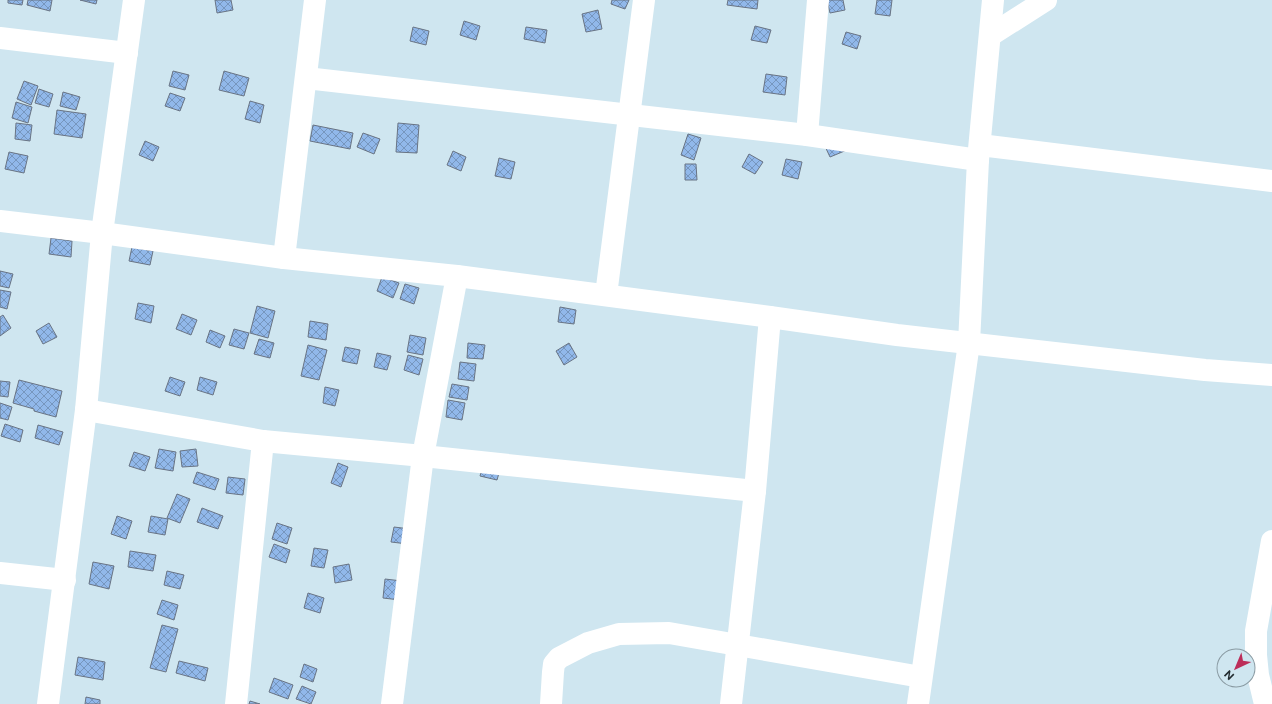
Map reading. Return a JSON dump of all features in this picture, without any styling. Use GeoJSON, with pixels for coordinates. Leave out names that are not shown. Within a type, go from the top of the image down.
{"type":"FeatureCollection","features":[{"type":"Feature","properties":{"kind":"street"},"geometry":{"type":"LineString","coordinates":[[48,704],[86,410],[102,233],[134,0]]}},
{"type":"Feature","properties":{"kind":"street"},"geometry":{"type":"LineString","coordinates":[[284,258],[315,0]]}},
{"type":"Feature","properties":{"kind":"street"},"geometry":{"type":"LineString","coordinates":[[606,295],[644,0]]}},
{"type":"Feature","properties":{"kind":"street"},"geometry":{"type":"LineString","coordinates":[[807,135],[818,0]]}},
{"type":"Feature","properties":{"kind":"street"},"geometry":{"type":"LineString","coordinates":[[918,704],[969,343],[979,152],[991,35],[993,0]]}},
{"type":"Feature","properties":{"kind":"street"},"geometry":{"type":"LineString","coordinates":[[991,35],[1046,0]]}},
{"type":"Feature","properties":{"kind":"street"},"geometry":{"type":"LineString","coordinates":[[0,38],[127,53]]}},
{"type":"Feature","properties":{"kind":"street"},"geometry":{"type":"LineString","coordinates":[[306,78],[807,135],[1272,181]]}},
{"type":"Feature","properties":{"kind":"street"},"geometry":{"type":"LineString","coordinates":[[0,221],[102,233],[284,258],[457,276],[969,343],[1205,370],[1272,375]]}},
{"type":"Feature","properties":{"kind":"street"},"geometry":{"type":"LineString","coordinates":[[392,704],[423,456],[457,276]]}},
{"type":"Feature","properties":{"kind":"street"},"geometry":{"type":"LineString","coordinates":[[731,704],[755,491],[770,317]]}},
{"type":"Feature","properties":{"kind":"street"},"geometry":{"type":"LineString","coordinates":[[86,410],[263,441],[423,456],[755,491]]}},
{"type":"Feature","properties":{"kind":"street"},"geometry":{"type":"LineString","coordinates":[[236,704],[263,441]]}},
{"type":"Feature","properties":{"kind":"street"},"geometry":{"type":"LineString","coordinates":[[1265,704],[1258,675],[1256,631],[1272,541]]}},
{"type":"Feature","properties":{"kind":"street"},"geometry":{"type":"LineString","coordinates":[[0,573],[65,580]]}},
{"type":"Feature","properties":{"kind":"street"},"geometry":{"type":"LineString","coordinates":[[551,704],[554,664],[559,658],[588,643],[619,634],[650,632],[669,633],[921,676]]}},
{"type":"Feature","properties":{"kind":"building"},"geometry":{"type":"Polygon","coordinates":[[[8,0],[23,0],[22,5],[8,3],[8,0]]]}},
{"type":"Feature","properties":{"kind":"building"},"geometry":{"type":"Polygon","coordinates":[[[28,0],[52,0],[50,11],[27,5],[28,0]]]}},
{"type":"Feature","properties":{"kind":"building"},"geometry":{"type":"Polygon","coordinates":[[[80,0],[97,0],[96,4],[80,0]]]}},
{"type":"Feature","properties":{"kind":"building"},"geometry":{"type":"Polygon","coordinates":[[[215,0],[231,0],[233,10],[217,13],[215,0]]]}},
{"type":"Feature","properties":{"kind":"building"},"geometry":{"type":"Polygon","coordinates":[[[612,0],[629,0],[625,9],[611,4],[612,0]]]}},
{"type":"Feature","properties":{"kind":"building"},"geometry":{"type":"Polygon","coordinates":[[[728,0],[758,0],[757,9],[727,5],[728,0]]]}},
{"type":"Feature","properties":{"kind":"building"},"geometry":{"type":"Polygon","coordinates":[[[827,0],[843,0],[845,10],[830,13],[827,0]]]}},
{"type":"Feature","properties":{"kind":"building"},"geometry":{"type":"Polygon","coordinates":[[[877,0],[892,0],[890,16],[875,14],[877,0]]]}},
{"type":"Feature","properties":{"kind":"building"},"geometry":{"type":"Polygon","coordinates":[[[598,10],[602,29],[586,32],[582,14],[598,10]]]}},
{"type":"Feature","properties":{"kind":"building"},"geometry":{"type":"Polygon","coordinates":[[[464,21],[480,26],[476,40],[460,35],[464,21]]]}},
{"type":"Feature","properties":{"kind":"building"},"geometry":{"type":"Polygon","coordinates":[[[755,26],[771,30],[767,43],[751,40],[755,26]]]}},
{"type":"Feature","properties":{"kind":"building"},"geometry":{"type":"Polygon","coordinates":[[[413,27],[429,31],[426,45],[410,41],[413,27]]]}},
{"type":"Feature","properties":{"kind":"building"},"geometry":{"type":"Polygon","coordinates":[[[526,27],[547,30],[545,43],[524,39],[526,27]]]}},
{"type":"Feature","properties":{"kind":"building"},"geometry":{"type":"Polygon","coordinates":[[[846,32],[861,36],[857,49],[842,44],[846,32]]]}},
{"type":"Feature","properties":{"kind":"building"},"geometry":{"type":"Polygon","coordinates":[[[173,71],[189,75],[185,90],[169,86],[173,71]]]}},
{"type":"Feature","properties":{"kind":"building"},"geometry":{"type":"Polygon","coordinates":[[[224,71],[249,78],[244,96],[219,90],[224,71]]]}},
{"type":"Feature","properties":{"kind":"building"},"geometry":{"type":"Polygon","coordinates":[[[766,74],[787,77],[785,95],[763,92],[766,74]]]}},
{"type":"Feature","properties":{"kind":"building"},"geometry":{"type":"Polygon","coordinates":[[[24,81],[38,86],[31,105],[17,99],[24,81]]]}},
{"type":"Feature","properties":{"kind":"building"},"geometry":{"type":"Polygon","coordinates":[[[39,89],[53,94],[49,107],[35,103],[39,89]]]}},
{"type":"Feature","properties":{"kind":"building"},"geometry":{"type":"Polygon","coordinates":[[[63,92],[80,97],[76,110],[60,106],[63,92]]]}},
{"type":"Feature","properties":{"kind":"building"},"geometry":{"type":"Polygon","coordinates":[[[170,93],[185,98],[180,111],[165,106],[170,93]]]}},
{"type":"Feature","properties":{"kind":"building"},"geometry":{"type":"Polygon","coordinates":[[[250,101],[264,105],[260,123],[245,119],[250,101]]]}},
{"type":"Feature","properties":{"kind":"building"},"geometry":{"type":"Polygon","coordinates":[[[16,102],[32,107],[28,123],[12,118],[16,102]]]}},
{"type":"Feature","properties":{"kind":"building"},"geometry":{"type":"Polygon","coordinates":[[[57,110],[86,114],[82,138],[54,134],[57,110]]]}},
{"type":"Feature","properties":{"kind":"building"},"geometry":{"type":"Polygon","coordinates":[[[16,123],[32,125],[30,141],[15,139],[16,123]]]}},
{"type":"Feature","properties":{"kind":"building"},"geometry":{"type":"Polygon","coordinates":[[[398,123],[419,125],[417,153],[396,152],[398,123]]]}},
{"type":"Feature","properties":{"kind":"building"},"geometry":{"type":"Polygon","coordinates":[[[313,125],[353,133],[350,149],[310,141],[313,125]]]}},
{"type":"Feature","properties":{"kind":"building"},"geometry":{"type":"Polygon","coordinates":[[[363,133],[380,139],[374,154],[357,147],[363,133]]]}},
{"type":"Feature","properties":{"kind":"building"},"geometry":{"type":"Polygon","coordinates":[[[688,134],[701,138],[694,160],[681,155],[688,134]]]}},
{"type":"Feature","properties":{"kind":"building"},"geometry":{"type":"Polygon","coordinates":[[[145,141],[159,147],[153,161],[139,155],[145,141]]]}},
{"type":"Feature","properties":{"kind":"building"},"geometry":{"type":"Polygon","coordinates":[[[823,142],[847,150],[830,157],[823,142]]]}},
{"type":"Feature","properties":{"kind":"building"},"geometry":{"type":"Polygon","coordinates":[[[453,151],[466,157],[461,171],[447,165],[453,151]]]}},
{"type":"Feature","properties":{"kind":"building"},"geometry":{"type":"Polygon","coordinates":[[[9,152],[28,156],[24,173],[5,169],[9,152]]]}},
{"type":"Feature","properties":{"kind":"building"},"geometry":{"type":"Polygon","coordinates":[[[749,154],[763,162],[755,174],[742,167],[749,154]]]}},
{"type":"Feature","properties":{"kind":"building"},"geometry":{"type":"Polygon","coordinates":[[[499,158],[515,162],[511,179],[495,176],[499,158]]]}},
{"type":"Feature","properties":{"kind":"building"},"geometry":{"type":"Polygon","coordinates":[[[786,159],[802,162],[798,179],[782,175],[786,159]]]}},
{"type":"Feature","properties":{"kind":"building"},"geometry":{"type":"Polygon","coordinates":[[[685,164],[696,164],[697,180],[685,180],[685,164]]]}},
{"type":"Feature","properties":{"kind":"building"},"geometry":{"type":"Polygon","coordinates":[[[51,238],[72,241],[71,257],[49,254],[51,238]]]}},
{"type":"Feature","properties":{"kind":"building"},"geometry":{"type":"Polygon","coordinates":[[[132,247],[153,251],[150,265],[129,261],[132,247]]]}},
{"type":"Feature","properties":{"kind":"building"},"geometry":{"type":"Polygon","coordinates":[[[0,271],[13,274],[9,288],[0,286],[0,271]]]}},
{"type":"Feature","properties":{"kind":"building"},"geometry":{"type":"Polygon","coordinates":[[[382,277],[399,283],[393,298],[377,291],[382,277]]]}},
{"type":"Feature","properties":{"kind":"building"},"geometry":{"type":"Polygon","coordinates":[[[405,284],[419,288],[414,304],[400,299],[405,284]]]}},
{"type":"Feature","properties":{"kind":"building"},"geometry":{"type":"Polygon","coordinates":[[[0,290],[11,292],[7,309],[0,307],[0,290]]]}},
{"type":"Feature","properties":{"kind":"building"},"geometry":{"type":"Polygon","coordinates":[[[138,303],[154,306],[151,323],[135,319],[138,303]]]}},
{"type":"Feature","properties":{"kind":"building"},"geometry":{"type":"Polygon","coordinates":[[[257,306],[275,311],[268,338],[250,333],[257,306]]]}},
{"type":"Feature","properties":{"kind":"building"},"geometry":{"type":"Polygon","coordinates":[[[560,307],[576,310],[574,324],[558,322],[560,307]]]}},
{"type":"Feature","properties":{"kind":"building"},"geometry":{"type":"Polygon","coordinates":[[[182,314],[197,320],[191,335],[176,329],[182,314]]]}},
{"type":"Feature","properties":{"kind":"building"},"geometry":{"type":"Polygon","coordinates":[[[3,315],[11,328],[0,336],[0,317],[3,315]]]}},
{"type":"Feature","properties":{"kind":"building"},"geometry":{"type":"Polygon","coordinates":[[[310,321],[328,324],[326,340],[308,337],[310,321]]]}},
{"type":"Feature","properties":{"kind":"building"},"geometry":{"type":"Polygon","coordinates":[[[49,323],[57,337],[43,344],[36,331],[49,323]]]}},
{"type":"Feature","properties":{"kind":"building"},"geometry":{"type":"Polygon","coordinates":[[[234,329],[249,333],[244,349],[229,345],[234,329]]]}},
{"type":"Feature","properties":{"kind":"building"},"geometry":{"type":"Polygon","coordinates":[[[210,330],[225,336],[220,348],[206,342],[210,330]]]}},
{"type":"Feature","properties":{"kind":"building"},"geometry":{"type":"Polygon","coordinates":[[[410,335],[426,338],[423,355],[407,352],[410,335]]]}},
{"type":"Feature","properties":{"kind":"building"},"geometry":{"type":"Polygon","coordinates":[[[259,339],[274,343],[270,358],[254,354],[259,339]]]}},
{"type":"Feature","properties":{"kind":"building"},"geometry":{"type":"Polygon","coordinates":[[[468,343],[485,345],[483,359],[467,358],[468,343]]]}},
{"type":"Feature","properties":{"kind":"building"},"geometry":{"type":"Polygon","coordinates":[[[569,343],[577,357],[564,365],[556,351],[569,343]]]}},
{"type":"Feature","properties":{"kind":"building"},"geometry":{"type":"Polygon","coordinates":[[[308,345],[327,350],[319,380],[301,376],[308,345]]]}},
{"type":"Feature","properties":{"kind":"building"},"geometry":{"type":"Polygon","coordinates":[[[345,347],[360,350],[357,364],[342,361],[345,347]]]}},
{"type":"Feature","properties":{"kind":"building"},"geometry":{"type":"Polygon","coordinates":[[[377,353],[391,356],[387,370],[374,367],[377,353]]]}},
{"type":"Feature","properties":{"kind":"building"},"geometry":{"type":"Polygon","coordinates":[[[408,355],[423,359],[419,375],[404,370],[408,355]]]}},
{"type":"Feature","properties":{"kind":"building"},"geometry":{"type":"Polygon","coordinates":[[[460,362],[476,364],[474,381],[458,379],[460,362]]]}},
{"type":"Feature","properties":{"kind":"building"},"geometry":{"type":"Polygon","coordinates":[[[170,377],[185,382],[180,396],[165,391],[170,377]]]}},
{"type":"Feature","properties":{"kind":"building"},"geometry":{"type":"Polygon","coordinates":[[[200,377],[217,382],[213,395],[197,390],[200,377]]]}},
{"type":"Feature","properties":{"kind":"building"},"geometry":{"type":"Polygon","coordinates":[[[19,380],[62,391],[56,417],[13,403],[19,380]]]}},
{"type":"Feature","properties":{"kind":"building"},"geometry":{"type":"Polygon","coordinates":[[[0,381],[10,382],[8,397],[0,396],[0,381]]]}},
{"type":"Feature","properties":{"kind":"building"},"geometry":{"type":"Polygon","coordinates":[[[452,384],[469,387],[467,400],[449,397],[452,384]]]}},
{"type":"Feature","properties":{"kind":"building"},"geometry":{"type":"Polygon","coordinates":[[[325,387],[339,390],[335,406],[323,403],[325,387]]]}},
{"type":"Feature","properties":{"kind":"building"},"geometry":{"type":"Polygon","coordinates":[[[448,400],[465,403],[462,420],[446,417],[448,400]]]}},
{"type":"Feature","properties":{"kind":"building"},"geometry":{"type":"Polygon","coordinates":[[[0,403],[12,407],[8,420],[0,418],[0,403]]]}},
{"type":"Feature","properties":{"kind":"building"},"geometry":{"type":"Polygon","coordinates":[[[5,424],[23,430],[20,442],[1,436],[5,424]]]}},
{"type":"Feature","properties":{"kind":"building"},"geometry":{"type":"Polygon","coordinates":[[[38,425],[63,432],[59,445],[35,438],[38,425]]]}},
{"type":"Feature","properties":{"kind":"building"},"geometry":{"type":"Polygon","coordinates":[[[159,449],[176,452],[173,471],[155,468],[159,449]]]}},
{"type":"Feature","properties":{"kind":"building"},"geometry":{"type":"Polygon","coordinates":[[[196,449],[198,466],[182,467],[180,451],[196,449]]]}},
{"type":"Feature","properties":{"kind":"building"},"geometry":{"type":"Polygon","coordinates":[[[134,452],[150,457],[145,471],[129,466],[134,452]]]}},
{"type":"Feature","properties":{"kind":"building"},"geometry":{"type":"Polygon","coordinates":[[[484,462],[501,466],[497,480],[480,476],[484,462]]]}},
{"type":"Feature","properties":{"kind":"building"},"geometry":{"type":"Polygon","coordinates":[[[338,463],[348,467],[341,487],[331,483],[338,463]]]}},
{"type":"Feature","properties":{"kind":"building"},"geometry":{"type":"Polygon","coordinates":[[[197,472],[219,479],[215,490],[193,483],[197,472]]]}},
{"type":"Feature","properties":{"kind":"building"},"geometry":{"type":"Polygon","coordinates":[[[228,477],[245,479],[243,495],[226,493],[228,477]]]}},
{"type":"Feature","properties":{"kind":"building"},"geometry":{"type":"Polygon","coordinates":[[[177,494],[190,499],[180,523],[167,518],[177,494]]]}},
{"type":"Feature","properties":{"kind":"building"},"geometry":{"type":"Polygon","coordinates":[[[202,508],[223,516],[218,529],[197,522],[202,508]]]}},
{"type":"Feature","properties":{"kind":"building"},"geometry":{"type":"Polygon","coordinates":[[[117,516],[132,521],[126,539],[111,534],[117,516]]]}},
{"type":"Feature","properties":{"kind":"building"},"geometry":{"type":"Polygon","coordinates":[[[151,516],[168,519],[165,535],[148,532],[151,516]]]}},
{"type":"Feature","properties":{"kind":"building"},"geometry":{"type":"Polygon","coordinates":[[[277,523],[292,528],[287,544],[272,539],[277,523]]]}},
{"type":"Feature","properties":{"kind":"building"},"geometry":{"type":"Polygon","coordinates":[[[394,527],[410,529],[408,544],[391,542],[394,527]]]}},
{"type":"Feature","properties":{"kind":"building"},"geometry":{"type":"Polygon","coordinates":[[[274,544],[290,550],[286,563],[269,557],[274,544]]]}},
{"type":"Feature","properties":{"kind":"building"},"geometry":{"type":"Polygon","coordinates":[[[314,548],[328,550],[324,568],[311,566],[314,548]]]}},
{"type":"Feature","properties":{"kind":"building"},"geometry":{"type":"Polygon","coordinates":[[[130,551],[156,555],[153,571],[128,567],[130,551]]]}},
{"type":"Feature","properties":{"kind":"building"},"geometry":{"type":"Polygon","coordinates":[[[93,562],[114,566],[109,589],[89,584],[93,562]]]}},
{"type":"Feature","properties":{"kind":"building"},"geometry":{"type":"Polygon","coordinates":[[[349,564],[352,580],[335,583],[333,567],[349,564]]]}},
{"type":"Feature","properties":{"kind":"building"},"geometry":{"type":"Polygon","coordinates":[[[167,571],[184,575],[180,589],[164,585],[167,571]]]}},
{"type":"Feature","properties":{"kind":"building"},"geometry":{"type":"Polygon","coordinates":[[[385,579],[402,581],[400,600],[383,598],[385,579]]]}},
{"type":"Feature","properties":{"kind":"building"},"geometry":{"type":"Polygon","coordinates":[[[308,593],[324,598],[320,613],[304,608],[308,593]]]}},
{"type":"Feature","properties":{"kind":"building"},"geometry":{"type":"Polygon","coordinates":[[[162,600],[178,605],[174,620],[157,614],[162,600]]]}},
{"type":"Feature","properties":{"kind":"building"},"geometry":{"type":"Polygon","coordinates":[[[162,625],[178,629],[166,672],[150,668],[162,625]]]}},
{"type":"Feature","properties":{"kind":"building"},"geometry":{"type":"Polygon","coordinates":[[[78,657],[105,662],[103,680],[75,675],[78,657]]]}},
{"type":"Feature","properties":{"kind":"building"},"geometry":{"type":"Polygon","coordinates":[[[179,661],[208,668],[205,681],[176,673],[179,661]]]}},
{"type":"Feature","properties":{"kind":"building"},"geometry":{"type":"Polygon","coordinates":[[[304,664],[317,669],[313,682],[300,677],[304,664]]]}},
{"type":"Feature","properties":{"kind":"building"},"geometry":{"type":"Polygon","coordinates":[[[274,678],[293,685],[288,699],[269,692],[274,678]]]}},
{"type":"Feature","properties":{"kind":"building"},"geometry":{"type":"Polygon","coordinates":[[[302,686],[316,692],[311,704],[296,699],[302,686]]]}},
{"type":"Feature","properties":{"kind":"building"},"geometry":{"type":"Polygon","coordinates":[[[86,697],[100,700],[100,704],[85,704],[86,697]]]}},
{"type":"Feature","properties":{"kind":"building"},"geometry":{"type":"Polygon","coordinates":[[[250,701],[260,704],[249,704],[250,701]]]}}]}
